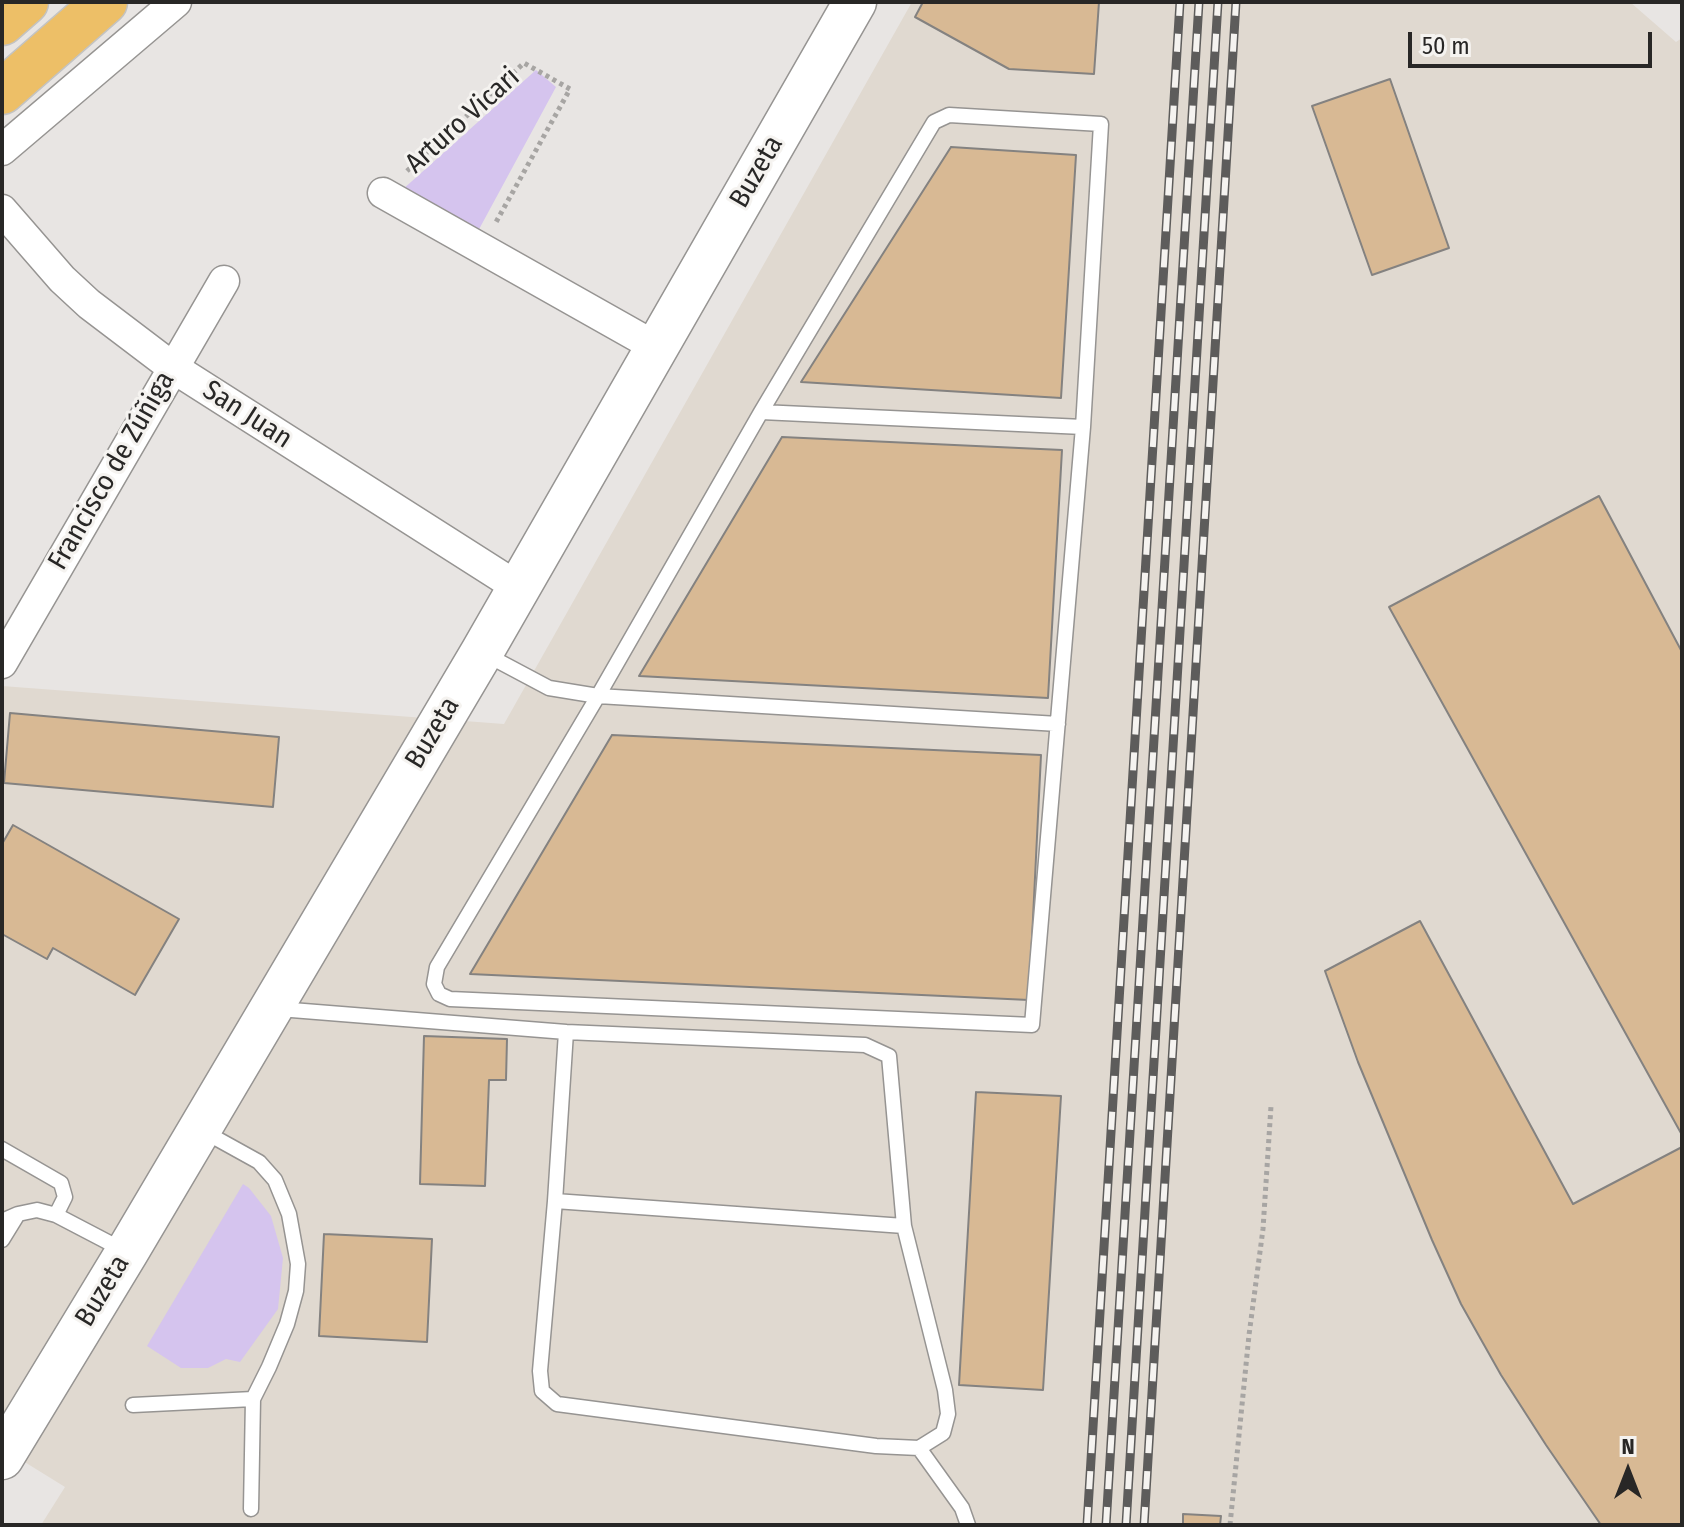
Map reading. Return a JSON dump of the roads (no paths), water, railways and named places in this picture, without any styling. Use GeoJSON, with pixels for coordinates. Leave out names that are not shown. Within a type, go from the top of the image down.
{"type":"FeatureCollection","features":[{"type":"Feature","properties":{"kind":"main road"},"geometry":{"type":"LineString","coordinates":[[2,23],[26,2]]}},
{"type":"Feature","properties":{"kind":"main road"},"geometry":{"type":"LineString","coordinates":[[2,92],[105,2]]}},
{"type":"Feature","properties":{"kind":"street"},"geometry":{"type":"LineString","coordinates":[[2,150],[176,2]]}},
{"type":"Feature","properties":{"kind":"street","name":"Buzeta"},"geometry":{"type":"LineString","coordinates":[[7,1445],[127,1252],[482,652],[855,2]]}},
{"type":"Feature","properties":{"kind":"street","name":"Arturo Vicari"},"geometry":{"type":"LineString","coordinates":[[383,193],[656,347]]}},
{"type":"Feature","properties":{"kind":"street","name":"San Juan"},"geometry":{"type":"LineString","coordinates":[[2,210],[62,279],[89,304],[172,367],[519,588]]}},
{"type":"Feature","properties":{"kind":"street","name":"Francisco de Zúñiga"},"geometry":{"type":"LineString","coordinates":[[2,663],[224,281]]}},
{"type":"Feature","properties":{"kind":"lane"},"geometry":{"type":"LineString","coordinates":[[949,115],[1101,124],[1083,427],[1032,1025],[450,999],[439,994],[434,984],[437,967],[598,696],[761,412],[934,122],[949,115]]}},
{"type":"Feature","properties":{"kind":"lane"},"geometry":{"type":"LineString","coordinates":[[761,412],[1083,427]]}},
{"type":"Feature","properties":{"kind":"lane"},"geometry":{"type":"LineString","coordinates":[[482,652],[549,688],[598,696],[1058,724]]}},
{"type":"Feature","properties":{"kind":"lane"},"geometry":{"type":"LineString","coordinates":[[270,1008],[566,1032],[865,1045],[889,1056],[904,1226],[945,1390],[948,1414],[943,1433],[919,1448],[876,1446],[557,1404],[542,1391],[540,1371],[566,1032]]}},
{"type":"Feature","properties":{"kind":"lane"},"geometry":{"type":"LineString","coordinates":[[199,1129],[259,1162],[275,1180],[289,1214],[298,1264],[296,1291],[287,1324],[253,1399],[251,1509]]}},
{"type":"Feature","properties":{"kind":"lane"},"geometry":{"type":"LineString","coordinates":[[2,1149],[61,1183],[65,1197],[56,1215]]}},
{"type":"Feature","properties":{"kind":"lane"},"geometry":{"type":"LineString","coordinates":[[555,1201],[904,1226]]}},
{"type":"Feature","properties":{"kind":"lane"},"geometry":{"type":"LineString","coordinates":[[2,1221],[37,1210],[56,1215],[127,1252]]}},
{"type":"Feature","properties":{"kind":"lane"},"geometry":{"type":"LineString","coordinates":[[2,1240],[18,1214]]}},
{"type":"Feature","properties":{"kind":"lane"},"geometry":{"type":"LineString","coordinates":[[133,1405],[253,1399]]}},
{"type":"Feature","properties":{"kind":"lane"},"geometry":{"type":"LineString","coordinates":[[919,1448],[962,1508],[968,1525]]}},
{"type":"Feature","properties":{"kind":"railway"},"geometry":{"type":"LineString","coordinates":[[1087,1525],[1180,2]]}},
{"type":"Feature","properties":{"kind":"railway"},"geometry":{"type":"LineString","coordinates":[[1106,1525],[1199,2]]}},
{"type":"Feature","properties":{"kind":"railway"},"geometry":{"type":"LineString","coordinates":[[1126,1525],[1218,2]]}},
{"type":"Feature","properties":{"kind":"railway"},"geometry":{"type":"LineString","coordinates":[[1144,1525],[1236,2]]}}]}
